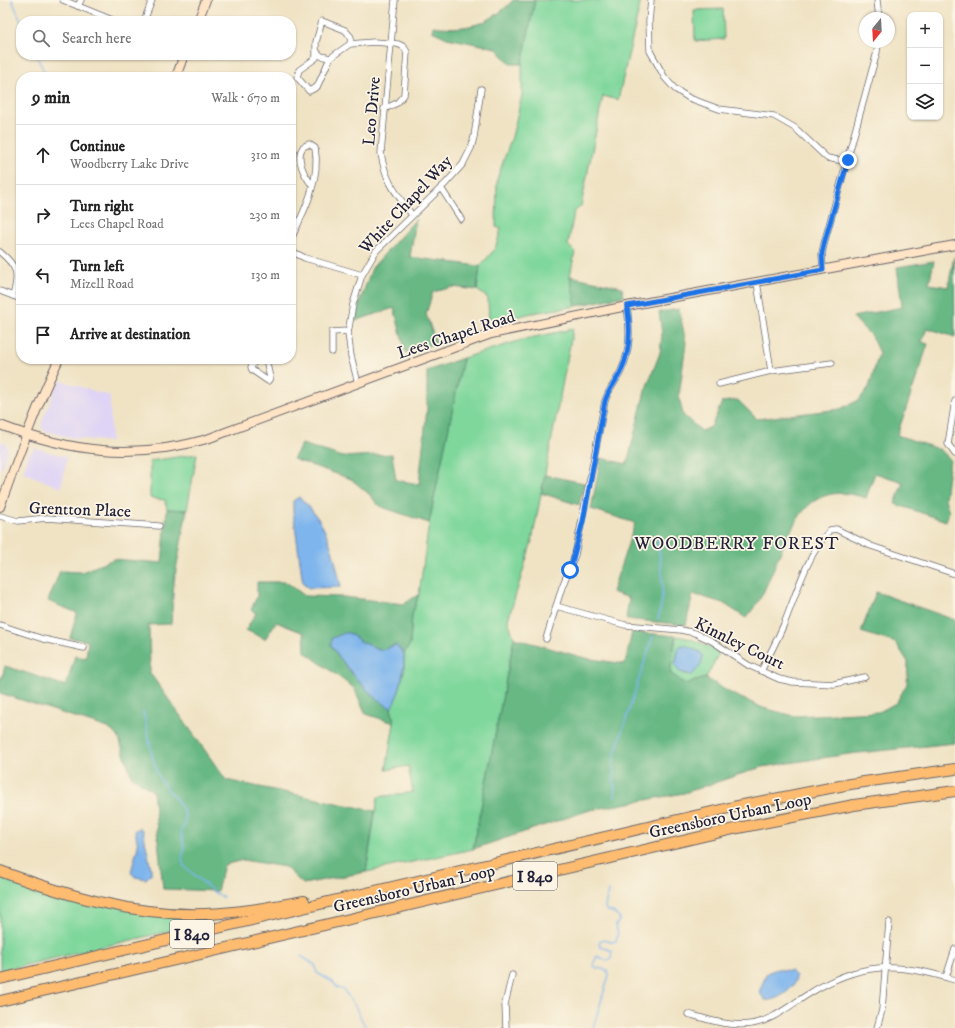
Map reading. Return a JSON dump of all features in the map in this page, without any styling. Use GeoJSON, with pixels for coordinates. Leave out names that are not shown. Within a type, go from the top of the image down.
{"type":"FeatureCollection","features":[{"type":"Feature","properties":{"kind":"highway","name":"Greensboro Urban Loop"},"geometry":{"type":"LineString","coordinates":[[0,979],[771,798],[876,780],[955,769]]}},
{"type":"Feature","properties":{"kind":"highway","name":"Greensboro Urban Loop"},"geometry":{"type":"LineString","coordinates":[[0,1001],[776,820],[862,804],[955,791]]}},
{"type":"Feature","properties":{"kind":"highway"},"geometry":{"type":"LineString","coordinates":[[0,871],[102,902],[137,909],[179,913],[203,914],[248,910],[383,889]]}},
{"type":"Feature","properties":{"kind":"main road"},"geometry":{"type":"LineString","coordinates":[[200,16],[206,0]]}},
{"type":"Feature","properties":{"kind":"main road"},"geometry":{"type":"LineString","coordinates":[[178,72],[182,60]]}},
{"type":"Feature","properties":{"kind":"main road","name":"Lees Chapel Road"},"geometry":{"type":"LineString","coordinates":[[0,425],[59,445],[100,451],[140,451],[165,449],[207,439],[491,334],[627,306],[955,245]]}},
{"type":"Feature","properties":{"kind":"main road"},"geometry":{"type":"LineString","coordinates":[[0,507],[26,435],[47,384],[57,364]]}},
{"type":"Feature","properties":{"kind":"street"},"geometry":{"type":"LineString","coordinates":[[63,0],[103,16]]}},
{"type":"Feature","properties":{"kind":"street"},"geometry":{"type":"LineString","coordinates":[[78,6],[81,0]]}},
{"type":"Feature","properties":{"kind":"street"},"geometry":{"type":"LineString","coordinates":[[146,16],[152,0]]}},
{"type":"Feature","properties":{"kind":"street","name":"Leo Drive"},"geometry":{"type":"LineString","coordinates":[[395,0],[381,145],[385,174],[395,193],[412,215]]}},
{"type":"Feature","properties":{"kind":"street"},"geometry":{"type":"LineString","coordinates":[[651,0],[649,21],[650,51],[665,78],[675,89],[689,98],[719,109],[774,116],[795,128],[827,158],[848,160]]}},
{"type":"Feature","properties":{"kind":"street"},"geometry":{"type":"LineString","coordinates":[[877,0],[878,12]]}},
{"type":"Feature","properties":{"kind":"street"},"geometry":{"type":"LineString","coordinates":[[350,44],[351,37],[345,30],[322,21],[316,42],[316,58],[299,70],[297,77],[309,91],[317,87],[330,58],[350,44],[374,42],[398,44],[404,47],[407,52],[404,94],[397,103],[384,109]]}},
{"type":"Feature","properties":{"kind":"street"},"geometry":{"type":"LineString","coordinates":[[823,270],[822,253],[825,240],[848,160],[876,48]]}},
{"type":"Feature","properties":{"kind":"street"},"geometry":{"type":"LineString","coordinates":[[317,52],[321,56],[330,58]]}},
{"type":"Feature","properties":{"kind":"street","name":"White Chapel Way"},"geometry":{"type":"LineString","coordinates":[[358,383],[351,356],[348,331],[353,304],[362,275],[376,252],[462,164],[471,148],[474,137],[481,89]]}},
{"type":"Feature","properties":{"kind":"street"},"geometry":{"type":"LineString","coordinates":[[296,229],[304,214],[312,185],[318,163],[315,148],[309,144],[303,147],[300,154],[304,174],[312,185]]}},
{"type":"Feature","properties":{"kind":"street"},"geometry":{"type":"LineString","coordinates":[[440,188],[461,219]]}},
{"type":"Feature","properties":{"kind":"street"},"geometry":{"type":"LineString","coordinates":[[0,252],[11,261],[16,270]]}},
{"type":"Feature","properties":{"kind":"street"},"geometry":{"type":"LineString","coordinates":[[296,253],[305,258],[362,275]]}},
{"type":"Feature","properties":{"kind":"street"},"geometry":{"type":"LineString","coordinates":[[757,282],[771,371]]}},
{"type":"Feature","properties":{"kind":"street"},"geometry":{"type":"LineString","coordinates":[[13,296],[16,285]]}},
{"type":"Feature","properties":{"kind":"street"},"geometry":{"type":"LineString","coordinates":[[0,291],[16,297]]}},
{"type":"Feature","properties":{"kind":"street"},"geometry":{"type":"LineString","coordinates":[[546,639],[576,549],[605,401],[609,389],[621,372],[628,352],[630,333],[627,306]]}},
{"type":"Feature","properties":{"kind":"street"},"geometry":{"type":"LineString","coordinates":[[332,352],[332,332],[348,331]]}},
{"type":"Feature","properties":{"kind":"street"},"geometry":{"type":"LineString","coordinates":[[719,384],[771,371],[832,363]]}},
{"type":"Feature","properties":{"kind":"street"},"geometry":{"type":"LineString","coordinates":[[253,364],[251,367],[252,370],[268,381],[270,378],[267,364]]}},
{"type":"Feature","properties":{"kind":"street"},"geometry":{"type":"LineString","coordinates":[[953,452],[948,444],[955,401]]}},
{"type":"Feature","properties":{"kind":"street","name":"Grentton Place"},"geometry":{"type":"LineString","coordinates":[[0,516],[18,521],[46,518],[159,526]]}},
{"type":"Feature","properties":{"kind":"street"},"geometry":{"type":"LineString","coordinates":[[761,671],[783,626],[812,555],[820,541],[830,530],[836,529],[871,546],[955,574]]}},
{"type":"Feature","properties":{"kind":"street","name":"Kinnley Court"},"geometry":{"type":"LineString","coordinates":[[556,606],[625,625],[681,630],[695,633],[712,641],[748,665],[779,678],[805,684],[834,684],[865,677]]}},
{"type":"Feature","properties":{"kind":"street"},"geometry":{"type":"LineString","coordinates":[[0,625],[43,639],[84,648]]}},
{"type":"Feature","properties":{"kind":"street"},"geometry":{"type":"LineString","coordinates":[[877,1028],[882,1010],[887,967],[889,922]]}},
{"type":"Feature","properties":{"kind":"street"},"geometry":{"type":"LineString","coordinates":[[946,977],[955,950]]}},
{"type":"Feature","properties":{"kind":"street"},"geometry":{"type":"LineString","coordinates":[[688,1014],[728,1025],[752,1024],[772,1018],[809,994],[848,974],[863,970],[887,967],[912,968],[955,980]]}},
{"type":"Feature","properties":{"kind":"street"},"geometry":{"type":"LineString","coordinates":[[506,1028],[505,1004],[512,975]]}},
{"type":"Feature","properties":{"kind":"shaded area"},"geometry":{"type":"Polygon","coordinates":[[[59,380],[110,396],[111,442],[68,437],[43,430],[41,424],[59,380]]]}},
{"type":"Feature","properties":{"kind":"shaded area"},"geometry":{"type":"Polygon","coordinates":[[[0,441],[6,443],[8,449],[0,472],[0,441]]]}},
{"type":"Feature","properties":{"kind":"shaded area"},"geometry":{"type":"Polygon","coordinates":[[[35,448],[67,457],[61,488],[23,472],[29,454],[35,448]]]}},
{"type":"Feature","properties":{"kind":"green space"},"geometry":{"type":"Polygon","coordinates":[[[513,0],[535,0],[522,64],[510,64],[496,48],[447,38],[432,31],[433,26],[456,28],[467,27],[486,21],[513,0]]]}},
{"type":"Feature","properties":{"kind":"green space"},"geometry":{"type":"Polygon","coordinates":[[[535,0],[641,0],[618,100],[603,96],[581,206],[574,212],[568,245],[575,252],[570,276],[576,306],[532,313],[489,324],[488,298],[477,290],[480,266],[495,249],[501,229],[496,227],[497,179],[512,137],[522,95],[522,64],[535,0]]]}},
{"type":"Feature","properties":{"kind":"green space"},"geometry":{"type":"Polygon","coordinates":[[[723,9],[724,39],[695,41],[694,10],[723,9]]]}},
{"type":"Feature","properties":{"kind":"green space"},"geometry":{"type":"Polygon","coordinates":[[[416,219],[410,257],[480,266],[477,290],[453,287],[433,292],[426,314],[436,343],[406,353],[394,308],[355,321],[360,301],[372,268],[416,219]]]}},
{"type":"Feature","properties":{"kind":"green space"},"geometry":{"type":"Polygon","coordinates":[[[954,257],[955,337],[927,328],[922,342],[928,344],[897,435],[941,450],[950,459],[945,499],[949,512],[946,521],[895,504],[903,482],[875,473],[866,498],[841,493],[822,497],[807,507],[799,517],[785,542],[761,596],[746,618],[723,603],[693,594],[686,625],[626,619],[629,598],[612,592],[635,523],[591,509],[601,458],[627,464],[645,391],[660,353],[662,334],[659,312],[679,309],[686,343],[679,396],[683,415],[701,431],[711,427],[722,402],[738,400],[757,419],[840,409],[859,400],[869,387],[879,353],[871,336],[853,317],[902,307],[897,267],[934,261],[929,284],[948,287],[954,257]]]}},
{"type":"Feature","properties":{"kind":"green space"},"geometry":{"type":"Polygon","coordinates":[[[570,276],[622,287],[624,296],[576,306],[570,276]]]}},
{"type":"Feature","properties":{"kind":"green space"},"geometry":{"type":"Polygon","coordinates":[[[573,329],[532,541],[508,620],[514,638],[473,849],[366,872],[378,797],[413,792],[408,766],[386,770],[394,723],[391,708],[399,691],[404,671],[404,654],[410,644],[412,615],[419,594],[429,523],[463,358],[525,339],[573,329]]]}},
{"type":"Feature","properties":{"kind":"green space"},"geometry":{"type":"Polygon","coordinates":[[[463,358],[429,523],[379,506],[369,494],[351,479],[293,459],[302,444],[343,457],[392,454],[396,480],[419,484],[427,409],[427,371],[463,358]]]}},
{"type":"Feature","properties":{"kind":"green space"},"geometry":{"type":"Polygon","coordinates":[[[197,454],[187,510],[167,509],[165,500],[150,498],[150,461],[197,454]]]}},
{"type":"Feature","properties":{"kind":"green space"},"geometry":{"type":"Polygon","coordinates":[[[545,475],[584,483],[579,505],[541,493],[545,475]]]}},
{"type":"Feature","properties":{"kind":"green space"},"geometry":{"type":"Polygon","coordinates":[[[167,509],[187,510],[174,581],[171,624],[149,625],[150,673],[226,780],[375,811],[366,872],[303,884],[285,867],[243,860],[224,865],[217,891],[163,889],[153,791],[132,777],[118,736],[108,728],[0,693],[0,678],[2,678],[5,666],[66,686],[75,656],[86,658],[88,641],[70,638],[77,613],[48,601],[60,571],[82,572],[114,559],[162,563],[167,509]]]}},
{"type":"Feature","properties":{"kind":"green space"},"geometry":{"type":"Polygon","coordinates":[[[257,582],[286,582],[305,596],[344,597],[404,604],[419,594],[412,615],[410,644],[404,654],[396,645],[382,650],[363,643],[349,633],[331,645],[350,671],[366,688],[382,703],[391,708],[394,723],[366,714],[354,688],[305,652],[304,633],[276,622],[265,639],[246,630],[256,613],[251,610],[257,596],[257,582]]]}},
{"type":"Feature","properties":{"kind":"green space"},"geometry":{"type":"Polygon","coordinates":[[[876,592],[955,620],[955,743],[849,754],[762,767],[684,793],[590,810],[473,849],[514,638],[585,658],[625,664],[632,632],[676,636],[670,673],[685,684],[706,678],[732,694],[763,708],[794,716],[879,712],[896,703],[907,684],[908,662],[896,643],[861,632],[876,592]]]}},
{"type":"Feature","properties":{"kind":"green space"},"geometry":{"type":"Polygon","coordinates":[[[676,636],[699,642],[719,653],[706,678],[685,684],[670,673],[676,636]],[[683,645],[679,647],[675,663],[684,674],[693,674],[703,657],[700,652],[683,645]]]}},
{"type":"Feature","properties":{"kind":"green space"},"geometry":{"type":"Polygon","coordinates":[[[0,875],[74,899],[211,917],[212,921],[0,971],[0,875]]]}},
{"type":"Feature","properties":{"kind":"water"},"geometry":{"type":"Polygon","coordinates":[[[299,497],[317,517],[323,527],[332,549],[341,587],[309,588],[303,584],[293,511],[293,501],[299,497]]]}},
{"type":"Feature","properties":{"kind":"water"},"geometry":{"type":"Polygon","coordinates":[[[349,633],[363,643],[382,650],[396,645],[404,654],[401,682],[391,708],[382,703],[366,688],[350,671],[331,645],[332,638],[349,633]]]}},
{"type":"Feature","properties":{"kind":"water"},"geometry":{"type":"Polygon","coordinates":[[[685,645],[700,652],[703,656],[701,664],[692,675],[680,672],[675,665],[679,647],[685,645]]]}},
{"type":"Feature","properties":{"kind":"water"},"geometry":{"type":"Polygon","coordinates":[[[140,828],[143,830],[151,869],[151,874],[146,879],[135,877],[131,872],[138,846],[135,830],[140,828]]]}},
{"type":"Feature","properties":{"kind":"water"},"geometry":{"type":"Polygon","coordinates":[[[777,969],[791,971],[796,976],[795,981],[790,989],[785,993],[775,999],[765,1000],[759,992],[767,973],[777,969]]]}},
{"type":"Feature","properties":{"kind":"waterway"},"geometry":{"type":"LineString","coordinates":[[12,0],[19,16]]}},
{"type":"Feature","properties":{"kind":"waterway"},"geometry":{"type":"LineString","coordinates":[[38,60],[44,72]]}},
{"type":"Feature","properties":{"kind":"waterway"},"geometry":{"type":"LineString","coordinates":[[657,539],[662,569],[663,589],[658,619]]}},
{"type":"Feature","properties":{"kind":"waterway"},"geometry":{"type":"LineString","coordinates":[[615,797],[613,766],[615,753],[653,636]]}},
{"type":"Feature","properties":{"kind":"waterway"},"geometry":{"type":"LineString","coordinates":[[143,711],[153,760],[158,775],[182,808],[185,816],[185,823],[181,831],[184,848],[182,861],[184,866],[214,892],[223,897]]}},
{"type":"Feature","properties":{"kind":"waterway"},"geometry":{"type":"LineString","coordinates":[[593,1028],[609,975],[607,970],[597,968],[593,965],[597,956],[608,961],[611,959],[612,951],[600,946],[599,942],[602,940],[612,942],[616,941],[618,935],[616,925],[620,919],[613,912],[607,911],[605,908],[608,891]]}},
{"type":"Feature","properties":{"kind":"waterway"},"geometry":{"type":"LineString","coordinates":[[301,956],[315,965],[317,973],[333,982],[337,988],[343,989],[356,1008],[366,1028]]}},
{"type":"Feature","properties":{"kind":"district","name":"WOODBERRY FOREST"},"geometry":{"type":"Point","coordinates":[737,543]}},
{"type":"Feature","properties":{"kind":"route"},"geometry":{"type":"LineString","coordinates":[[570,570],[583,521],[605,401],[609,389],[621,372],[628,352],[630,342],[630,323],[627,306],[823,270],[822,253],[848,160]]}}]}
